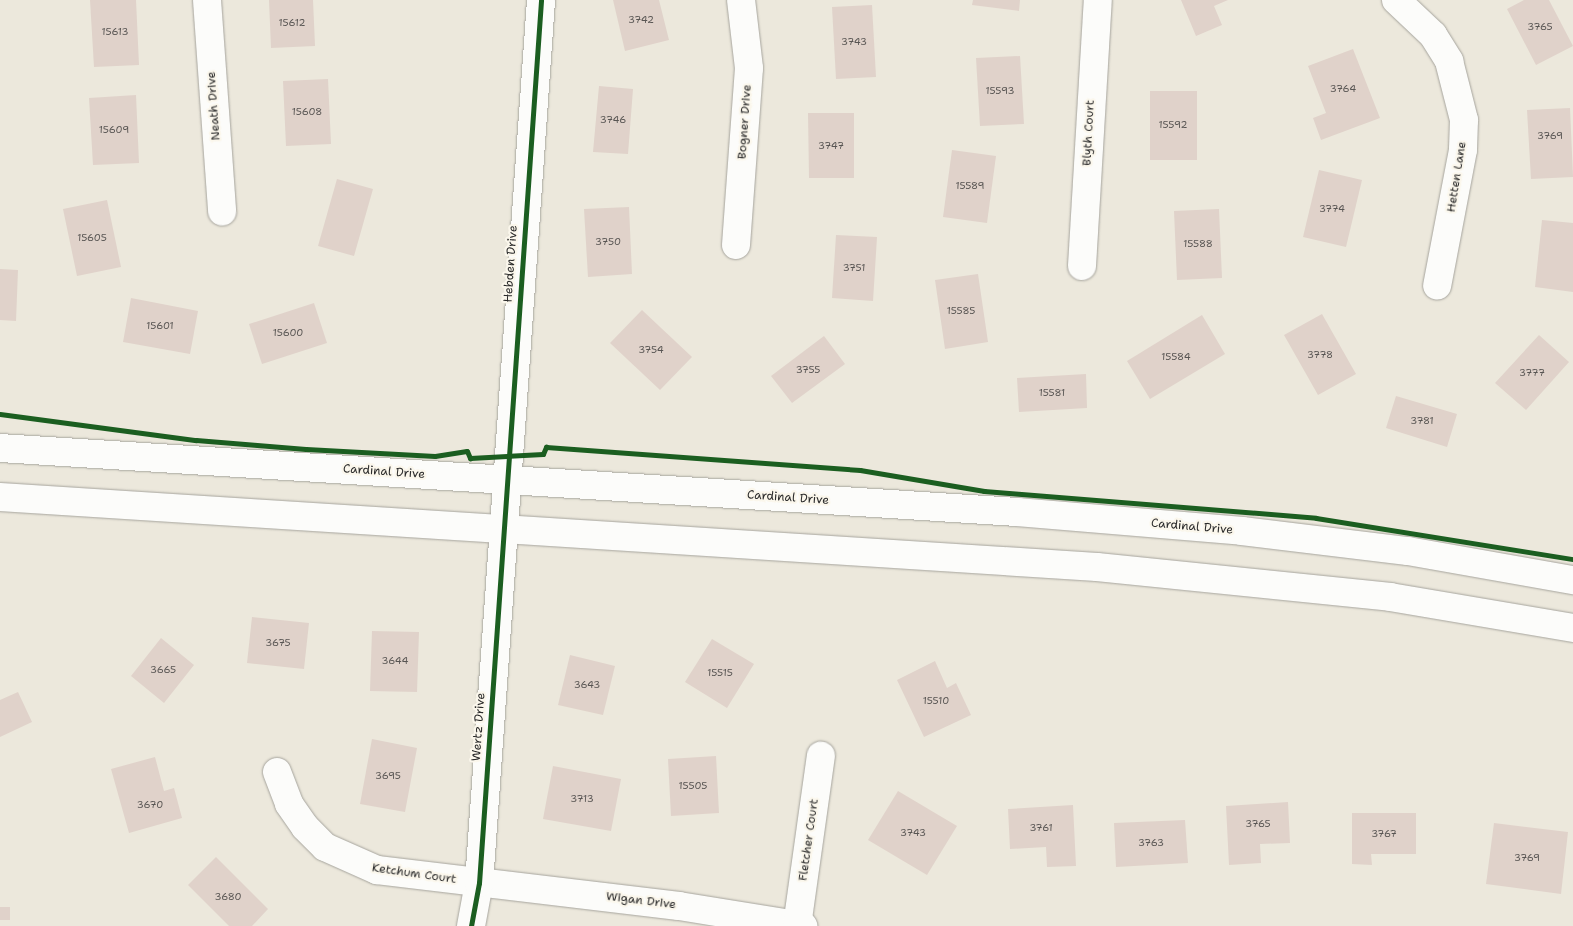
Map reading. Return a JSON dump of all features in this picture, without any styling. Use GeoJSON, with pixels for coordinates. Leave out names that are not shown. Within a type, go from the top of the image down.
{"type":"FeatureCollection","features":[{"type":"Feature","properties":{"kind":"main road","name":"Neath Drive"},"geometry":{"type":"LineString","coordinates":[[207,0],[222,211]]}},
{"type":"Feature","properties":{"kind":"main road","name":"Hebden Drive"},"geometry":{"type":"LineString","coordinates":[[504,529],[541,0]]}},
{"type":"Feature","properties":{"kind":"main road","name":"Bogner Drive"},"geometry":{"type":"LineString","coordinates":[[736,245],[749,68],[742,0]]}},
{"type":"Feature","properties":{"kind":"main road","name":"Blyth Court"},"geometry":{"type":"LineString","coordinates":[[1082,266],[1098,0]]}},
{"type":"Feature","properties":{"kind":"main road","name":"Hetten Lane"},"geometry":{"type":"LineString","coordinates":[[1396,0],[1433,35],[1449,61],[1464,120],[1463,150],[1437,286]]}},
{"type":"Feature","properties":{"kind":"main road","name":"Cardinal Drive"},"geometry":{"type":"LineString","coordinates":[[0,448],[506,480],[1242,531],[1408,551],[1573,580]]}},
{"type":"Feature","properties":{"kind":"main road"},"geometry":{"type":"LineString","coordinates":[[0,498],[1097,567],[1390,597],[1573,628]]}},
{"type":"Feature","properties":{"kind":"main road","name":"Wertz Drive"},"geometry":{"type":"LineString","coordinates":[[471,926],[478,883],[504,529]]}},
{"type":"Feature","properties":{"kind":"main road","name":"Fletcher Court"},"geometry":{"type":"LineString","coordinates":[[799,926],[821,756]]}},
{"type":"Feature","properties":{"kind":"main road","name":"Ketchum Court"},"geometry":{"type":"LineString","coordinates":[[277,772],[288,804],[304,827],[350,862],[377,870],[478,883]]}},
{"type":"Feature","properties":{"kind":"main road","name":"Wigan Drive"},"geometry":{"type":"LineString","coordinates":[[478,883],[679,906],[799,926]]}},
{"type":"Feature","properties":{"kind":"building"},"geometry":{"type":"Polygon","coordinates":[[[90,0],[136,0],[139,65],[94,67],[90,0]]]}},
{"type":"Feature","properties":{"kind":"building"},"geometry":{"type":"Polygon","coordinates":[[[269,0],[313,0],[315,46],[271,48],[269,0]]]}},
{"type":"Feature","properties":{"kind":"building"},"geometry":{"type":"Polygon","coordinates":[[[613,0],[659,0],[669,40],[625,51],[613,0]]]}},
{"type":"Feature","properties":{"kind":"building"},"geometry":{"type":"Polygon","coordinates":[[[973,0],[1020,0],[1019,11],[972,5],[973,0]]]}},
{"type":"Feature","properties":{"kind":"building"},"geometry":{"type":"Polygon","coordinates":[[[1181,0],[1228,0],[1214,6],[1222,25],[1196,36],[1181,0]]]}},
{"type":"Feature","properties":{"kind":"building"},"geometry":{"type":"Polygon","coordinates":[[[1524,0],[1549,0],[1573,46],[1536,65],[1507,9],[1524,0]]]}},
{"type":"Feature","properties":{"kind":"building"},"geometry":{"type":"Polygon","coordinates":[[[872,5],[876,77],[836,79],[832,7],[872,5]]]}},
{"type":"Feature","properties":{"kind":"building"},"geometry":{"type":"Polygon","coordinates":[[[1353,49],[1380,118],[1321,140],[1313,118],[1326,113],[1308,66],[1353,49]]]}},
{"type":"Feature","properties":{"kind":"building"},"geometry":{"type":"Polygon","coordinates":[[[1020,56],[1024,124],[980,126],[976,58],[1020,56]]]}},
{"type":"Feature","properties":{"kind":"building"},"geometry":{"type":"Polygon","coordinates":[[[328,79],[331,144],[286,146],[283,81],[328,79]]]}},
{"type":"Feature","properties":{"kind":"building"},"geometry":{"type":"Polygon","coordinates":[[[599,86],[633,89],[628,154],[593,152],[599,86]]]}},
{"type":"Feature","properties":{"kind":"building"},"geometry":{"type":"Polygon","coordinates":[[[1150,91],[1197,91],[1197,160],[1150,160],[1150,91]]]}},
{"type":"Feature","properties":{"kind":"building"},"geometry":{"type":"Polygon","coordinates":[[[136,95],[139,163],[93,165],[89,98],[136,95]]]}},
{"type":"Feature","properties":{"kind":"building"},"geometry":{"type":"Polygon","coordinates":[[[1570,108],[1573,177],[1531,179],[1527,110],[1570,108]]]}},
{"type":"Feature","properties":{"kind":"building"},"geometry":{"type":"Polygon","coordinates":[[[808,113],[854,113],[854,178],[809,178],[808,113]]]}},
{"type":"Feature","properties":{"kind":"building"},"geometry":{"type":"Polygon","coordinates":[[[952,150],[996,156],[987,223],[943,217],[952,150]]]}},
{"type":"Feature","properties":{"kind":"building"},"geometry":{"type":"Polygon","coordinates":[[[1319,170],[1362,180],[1346,247],[1303,237],[1319,170]]]}},
{"type":"Feature","properties":{"kind":"building"},"geometry":{"type":"Polygon","coordinates":[[[337,179],[373,189],[354,256],[318,246],[337,179]]]}},
{"type":"Feature","properties":{"kind":"building"},"geometry":{"type":"Polygon","coordinates":[[[107,200],[121,267],[77,276],[63,209],[107,200]]]}},
{"type":"Feature","properties":{"kind":"building"},"geometry":{"type":"Polygon","coordinates":[[[629,207],[632,274],[588,277],[584,209],[629,207]]]}},
{"type":"Feature","properties":{"kind":"building"},"geometry":{"type":"Polygon","coordinates":[[[1219,209],[1222,278],[1177,280],[1174,211],[1219,209]]]}},
{"type":"Feature","properties":{"kind":"building"},"geometry":{"type":"Polygon","coordinates":[[[1542,220],[1573,223],[1573,292],[1535,287],[1542,220]]]}},
{"type":"Feature","properties":{"kind":"building"},"geometry":{"type":"Polygon","coordinates":[[[836,235],[877,237],[873,301],[832,298],[836,235]]]}},
{"type":"Feature","properties":{"kind":"building"},"geometry":{"type":"Polygon","coordinates":[[[0,269],[18,270],[16,321],[0,320],[0,269]]]}},
{"type":"Feature","properties":{"kind":"building"},"geometry":{"type":"Polygon","coordinates":[[[978,274],[988,342],[945,349],[935,280],[978,274]]]}},
{"type":"Feature","properties":{"kind":"building"},"geometry":{"type":"Polygon","coordinates":[[[131,298],[198,311],[190,354],[123,342],[131,298]]]}},
{"type":"Feature","properties":{"kind":"building"},"geometry":{"type":"Polygon","coordinates":[[[314,303],[327,343],[262,364],[249,324],[314,303]]]}},
{"type":"Feature","properties":{"kind":"building"},"geometry":{"type":"Polygon","coordinates":[[[642,310],[692,357],[660,390],[610,343],[642,310]]]}},
{"type":"Feature","properties":{"kind":"building"},"geometry":{"type":"Polygon","coordinates":[[[1322,314],[1356,374],[1318,395],[1284,335],[1322,314]]]}},
{"type":"Feature","properties":{"kind":"building"},"geometry":{"type":"Polygon","coordinates":[[[1202,315],[1225,354],[1150,399],[1127,361],[1202,315]]]}},
{"type":"Feature","properties":{"kind":"building"},"geometry":{"type":"Polygon","coordinates":[[[1539,335],[1569,362],[1526,410],[1495,383],[1539,335]]]}},
{"type":"Feature","properties":{"kind":"building"},"geometry":{"type":"Polygon","coordinates":[[[824,336],[845,364],[792,403],[771,376],[824,336]]]}},
{"type":"Feature","properties":{"kind":"building"},"geometry":{"type":"Polygon","coordinates":[[[1086,374],[1087,408],[1019,412],[1017,378],[1086,374]]]}},
{"type":"Feature","properties":{"kind":"building"},"geometry":{"type":"Polygon","coordinates":[[[1396,396],[1457,414],[1447,447],[1386,428],[1396,396]]]}},
{"type":"Feature","properties":{"kind":"building"},"geometry":{"type":"Polygon","coordinates":[[[252,617],[309,623],[304,669],[247,663],[252,617]]]}},
{"type":"Feature","properties":{"kind":"building"},"geometry":{"type":"Polygon","coordinates":[[[372,631],[419,632],[417,692],[370,691],[372,631]]]}},
{"type":"Feature","properties":{"kind":"building"},"geometry":{"type":"Polygon","coordinates":[[[161,638],[194,665],[164,703],[131,676],[161,638]]]}},
{"type":"Feature","properties":{"kind":"building"},"geometry":{"type":"Polygon","coordinates":[[[712,639],[754,664],[727,708],[685,682],[712,639]]]}},
{"type":"Feature","properties":{"kind":"building"},"geometry":{"type":"Polygon","coordinates":[[[570,655],[615,666],[603,715],[558,705],[570,655]]]}},
{"type":"Feature","properties":{"kind":"building"},"geometry":{"type":"Polygon","coordinates":[[[935,661],[947,688],[956,683],[971,715],[924,737],[897,680],[935,661]]]}},
{"type":"Feature","properties":{"kind":"building"},"geometry":{"type":"Polygon","coordinates":[[[18,692],[32,722],[0,737],[0,700],[18,692]]]}},
{"type":"Feature","properties":{"kind":"building"},"geometry":{"type":"Polygon","coordinates":[[[372,739],[417,748],[405,812],[360,804],[372,739]]]}},
{"type":"Feature","properties":{"kind":"building"},"geometry":{"type":"Polygon","coordinates":[[[716,756],[719,813],[671,816],[668,759],[716,756]]]}},
{"type":"Feature","properties":{"kind":"building"},"geometry":{"type":"Polygon","coordinates":[[[155,757],[164,791],[174,788],[182,818],[129,833],[111,769],[155,757]]]}},
{"type":"Feature","properties":{"kind":"building"},"geometry":{"type":"Polygon","coordinates":[[[553,766],[621,779],[611,831],[543,819],[553,766]]]}},
{"type":"Feature","properties":{"kind":"building"},"geometry":{"type":"Polygon","coordinates":[[[898,791],[957,826],[927,875],[868,840],[898,791]]]}},
{"type":"Feature","properties":{"kind":"building"},"geometry":{"type":"Polygon","coordinates":[[[1288,802],[1290,843],[1260,844],[1261,863],[1229,865],[1226,806],[1288,802]]]}},
{"type":"Feature","properties":{"kind":"building"},"geometry":{"type":"Polygon","coordinates":[[[1073,805],[1076,866],[1047,867],[1046,847],[1010,849],[1008,809],[1073,805]]]}},
{"type":"Feature","properties":{"kind":"building"},"geometry":{"type":"Polygon","coordinates":[[[1352,813],[1416,813],[1416,854],[1371,854],[1372,865],[1352,864],[1352,813]]]}},
{"type":"Feature","properties":{"kind":"building"},"geometry":{"type":"Polygon","coordinates":[[[1185,820],[1188,863],[1116,867],[1114,823],[1185,820]]]}},
{"type":"Feature","properties":{"kind":"building"},"geometry":{"type":"Polygon","coordinates":[[[1494,823],[1568,832],[1561,894],[1486,884],[1494,823]]]}},
{"type":"Feature","properties":{"kind":"building"},"geometry":{"type":"Polygon","coordinates":[[[216,857],[268,909],[252,926],[229,926],[188,885],[216,857]]]}},
{"type":"Feature","properties":{"kind":"building"},"geometry":{"type":"Polygon","coordinates":[[[0,907],[10,907],[10,920],[0,920],[0,907]]]}},
{"type":"Feature","properties":{"kind":"cycle path"},"geometry":{"type":"LineString","coordinates":[[471,926],[479,883],[541,0]]}},
{"type":"Feature","properties":{"kind":"cycle path"},"geometry":{"type":"LineString","coordinates":[[0,414],[196,440],[306,449],[435,456],[467,451],[470,458],[543,454],[546,447],[860,470],[984,491],[1316,518],[1573,559]]}}]}
